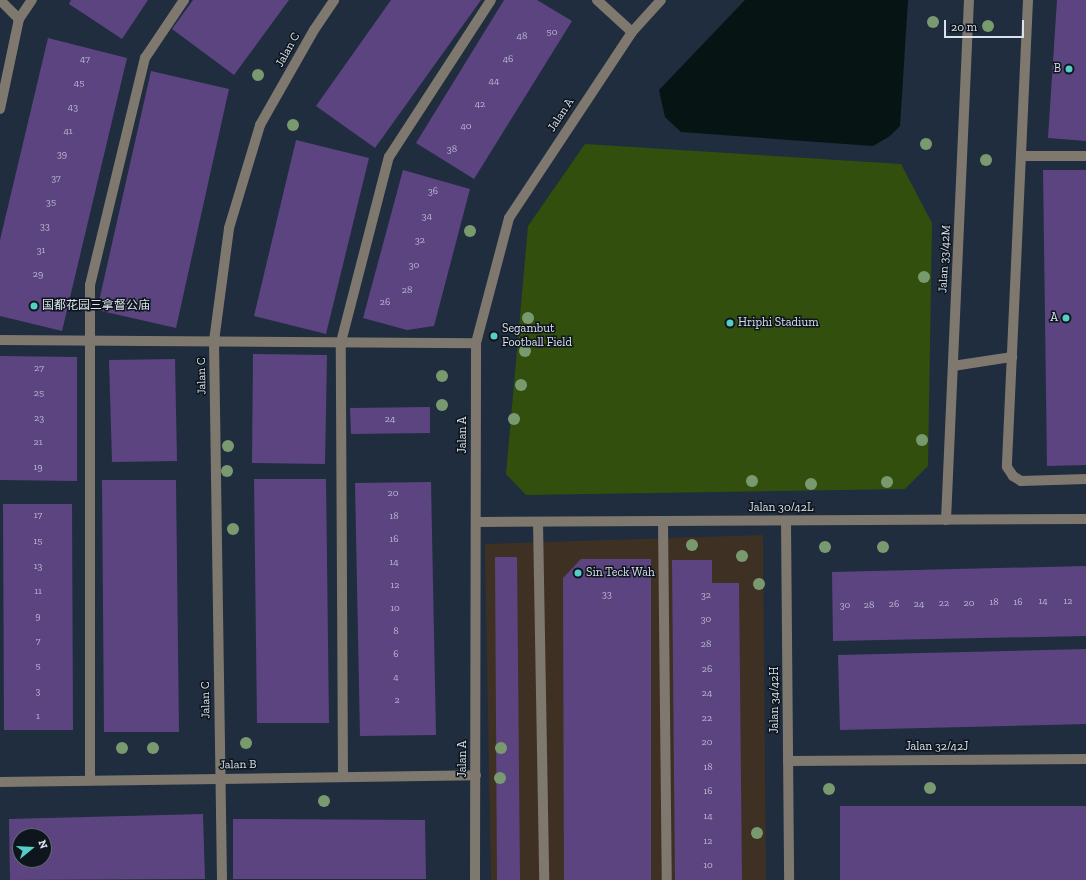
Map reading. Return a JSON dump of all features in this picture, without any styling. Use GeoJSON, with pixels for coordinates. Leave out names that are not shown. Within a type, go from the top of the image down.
{"type":"FeatureCollection","features":[{"type":"Feature","properties":{"kind":"street"},"geometry":{"type":"LineString","coordinates":[[0,0],[19,19]]}},
{"type":"Feature","properties":{"kind":"street"},"geometry":{"type":"LineString","coordinates":[[0,108],[19,19],[32,0]]}},
{"type":"Feature","properties":{"kind":"street"},"geometry":{"type":"LineString","coordinates":[[90,780],[90,285],[145,58],[184,0]]}},
{"type":"Feature","properties":{"kind":"street","name":"Jalan C"},"geometry":{"type":"LineString","coordinates":[[222,880],[214,342],[229,228],[260,125],[314,30],[334,0]]}},
{"type":"Feature","properties":{"kind":"street"},"geometry":{"type":"LineString","coordinates":[[343,777],[342,342],[389,157],[491,0]]}},
{"type":"Feature","properties":{"kind":"street"},"geometry":{"type":"LineString","coordinates":[[597,0],[632,32]]}},
{"type":"Feature","properties":{"kind":"street","name":"Jalan A"},"geometry":{"type":"LineString","coordinates":[[475,880],[476,343],[509,218],[632,32],[661,0]]}},
{"type":"Feature","properties":{"kind":"street","name":"Jalan 33/42M"},"geometry":{"type":"LineString","coordinates":[[946,520],[969,0]]}},
{"type":"Feature","properties":{"kind":"street"},"geometry":{"type":"LineString","coordinates":[[1028,0],[1007,467],[1013,476],[1021,480],[1086,479]]}},
{"type":"Feature","properties":{"kind":"street"},"geometry":{"type":"LineString","coordinates":[[1021,156],[1086,156]]}},
{"type":"Feature","properties":{"kind":"street"},"geometry":{"type":"LineString","coordinates":[[0,340],[476,343]]}},
{"type":"Feature","properties":{"kind":"street"},"geometry":{"type":"LineString","coordinates":[[953,366],[1012,357]]}},
{"type":"Feature","properties":{"kind":"street","name":"Jalan 30/42L"},"geometry":{"type":"LineString","coordinates":[[476,522],[1086,519]]}},
{"type":"Feature","properties":{"kind":"street"},"geometry":{"type":"LineString","coordinates":[[663,521],[667,880]]}},
{"type":"Feature","properties":{"kind":"street","name":"Jalan 34/42H"},"geometry":{"type":"LineString","coordinates":[[786,521],[789,880]]}},
{"type":"Feature","properties":{"kind":"street"},"geometry":{"type":"LineString","coordinates":[[538,522],[544,880]]}},
{"type":"Feature","properties":{"kind":"street","name":"Jalan 32/42J"},"geometry":{"type":"LineString","coordinates":[[788,761],[1086,759]]}},
{"type":"Feature","properties":{"kind":"street","name":"Jalan B"},"geometry":{"type":"LineString","coordinates":[[0,782],[476,775]]}},
{"type":"Feature","properties":{"kind":"shaded area"},"geometry":{"type":"Polygon","coordinates":[[[745,0],[908,0],[900,126],[890,136],[873,146],[681,132],[665,117],[659,90],[745,0]]]}},
{"type":"Feature","properties":{"kind":"shaded area"},"geometry":{"type":"Polygon","coordinates":[[[763,535],[766,880],[491,880],[485,544],[763,535]]]}},
{"type":"Feature","properties":{"kind":"green space"},"geometry":{"type":"Polygon","coordinates":[[[585,144],[901,164],[932,223],[928,466],[905,489],[526,495],[506,474],[528,226],[585,144]]]}},
{"type":"Feature","properties":{"kind":"building"},"geometry":{"type":"Polygon","coordinates":[[[71,0],[148,0],[122,39],[69,4],[71,0]]]}},
{"type":"Feature","properties":{"kind":"building"},"geometry":{"type":"Polygon","coordinates":[[[193,0],[289,0],[234,75],[172,29],[193,0]]]}},
{"type":"Feature","properties":{"kind":"building"},"geometry":{"type":"Polygon","coordinates":[[[391,0],[481,0],[375,148],[316,106],[391,0]]]}},
{"type":"Feature","properties":{"kind":"building"},"geometry":{"type":"Polygon","coordinates":[[[504,0],[537,0],[572,21],[474,179],[416,143],[504,0]]]}},
{"type":"Feature","properties":{"kind":"building","name":"B"},"geometry":{"type":"Polygon","coordinates":[[[1057,0],[1086,0],[1086,141],[1048,138],[1057,0]]]}},
{"type":"Feature","properties":{"kind":"building"},"geometry":{"type":"Polygon","coordinates":[[[48,38],[127,58],[62,331],[0,316],[0,240],[48,38]]]}},
{"type":"Feature","properties":{"kind":"building"},"geometry":{"type":"Polygon","coordinates":[[[151,71],[229,89],[176,328],[97,310],[151,71]]]}},
{"type":"Feature","properties":{"kind":"building"},"geometry":{"type":"Polygon","coordinates":[[[296,140],[369,158],[326,334],[254,316],[296,140]]]}},
{"type":"Feature","properties":{"kind":"building"},"geometry":{"type":"Polygon","coordinates":[[[403,170],[470,189],[434,326],[407,330],[363,318],[403,170]]]}},
{"type":"Feature","properties":{"kind":"building","name":"A"},"geometry":{"type":"Polygon","coordinates":[[[1043,170],[1086,170],[1086,465],[1047,466],[1043,170]]]}},
{"type":"Feature","properties":{"kind":"building"},"geometry":{"type":"Polygon","coordinates":[[[253,354],[327,355],[325,464],[252,463],[253,354]]]}},
{"type":"Feature","properties":{"kind":"building"},"geometry":{"type":"Polygon","coordinates":[[[0,356],[77,357],[77,481],[0,480],[0,356]]]}},
{"type":"Feature","properties":{"kind":"building"},"geometry":{"type":"Polygon","coordinates":[[[175,359],[177,461],[112,462],[109,360],[175,359]]]}},
{"type":"Feature","properties":{"kind":"building"},"geometry":{"type":"Polygon","coordinates":[[[430,407],[430,433],[351,434],[350,408],[430,407]]]}},
{"type":"Feature","properties":{"kind":"building"},"geometry":{"type":"Polygon","coordinates":[[[254,479],[326,479],[329,723],[257,723],[254,479]]]}},
{"type":"Feature","properties":{"kind":"building"},"geometry":{"type":"Polygon","coordinates":[[[102,480],[176,480],[179,732],[104,732],[102,480]]]}},
{"type":"Feature","properties":{"kind":"building"},"geometry":{"type":"Polygon","coordinates":[[[431,482],[436,735],[360,736],[355,483],[431,482]]]}},
{"type":"Feature","properties":{"kind":"building"},"geometry":{"type":"Polygon","coordinates":[[[3,504],[72,504],[73,730],[4,730],[3,504]]]}},
{"type":"Feature","properties":{"kind":"building"},"geometry":{"type":"Polygon","coordinates":[[[495,557],[517,557],[520,880],[497,880],[495,557]]]}},
{"type":"Feature","properties":{"kind":"building"},"geometry":{"type":"Polygon","coordinates":[[[581,559],[651,559],[651,880],[564,880],[563,578],[581,559]]]}},
{"type":"Feature","properties":{"kind":"building"},"geometry":{"type":"Polygon","coordinates":[[[672,560],[712,560],[712,583],[739,583],[742,880],[675,880],[672,560]]]}},
{"type":"Feature","properties":{"kind":"building"},"geometry":{"type":"Polygon","coordinates":[[[1086,566],[1086,636],[833,641],[832,572],[1086,566]]]}},
{"type":"Feature","properties":{"kind":"building"},"geometry":{"type":"Polygon","coordinates":[[[1086,649],[1086,724],[840,730],[838,655],[1086,649]]]}},
{"type":"Feature","properties":{"kind":"building"},"geometry":{"type":"Polygon","coordinates":[[[840,806],[1086,806],[1086,880],[840,880],[840,806]]]}},
{"type":"Feature","properties":{"kind":"building"},"geometry":{"type":"Polygon","coordinates":[[[203,814],[205,879],[10,880],[9,819],[203,814]]]}},
{"type":"Feature","properties":{"kind":"building"},"geometry":{"type":"Polygon","coordinates":[[[233,819],[425,820],[426,879],[233,879],[233,819]]]}},
{"type":"Feature","properties":{"kind":"place","name":"B"},"geometry":{"type":"Point","coordinates":[1069,69]}},
{"type":"Feature","properties":{"kind":"place","name":"国都花园三拿督公庙"},"geometry":{"type":"Point","coordinates":[34,306]}},
{"type":"Feature","properties":{"kind":"place","name":"A"},"geometry":{"type":"Point","coordinates":[1066,318]}},
{"type":"Feature","properties":{"kind":"place","name":"Hriphi Stadium"},"geometry":{"type":"Point","coordinates":[730,323]}},
{"type":"Feature","properties":{"kind":"place","name":"Segambut Football Field"},"geometry":{"type":"Point","coordinates":[494,336]}},
{"type":"Feature","properties":{"kind":"place","name":"Sin Teck Wah"},"geometry":{"type":"Point","coordinates":[578,573]}}]}
